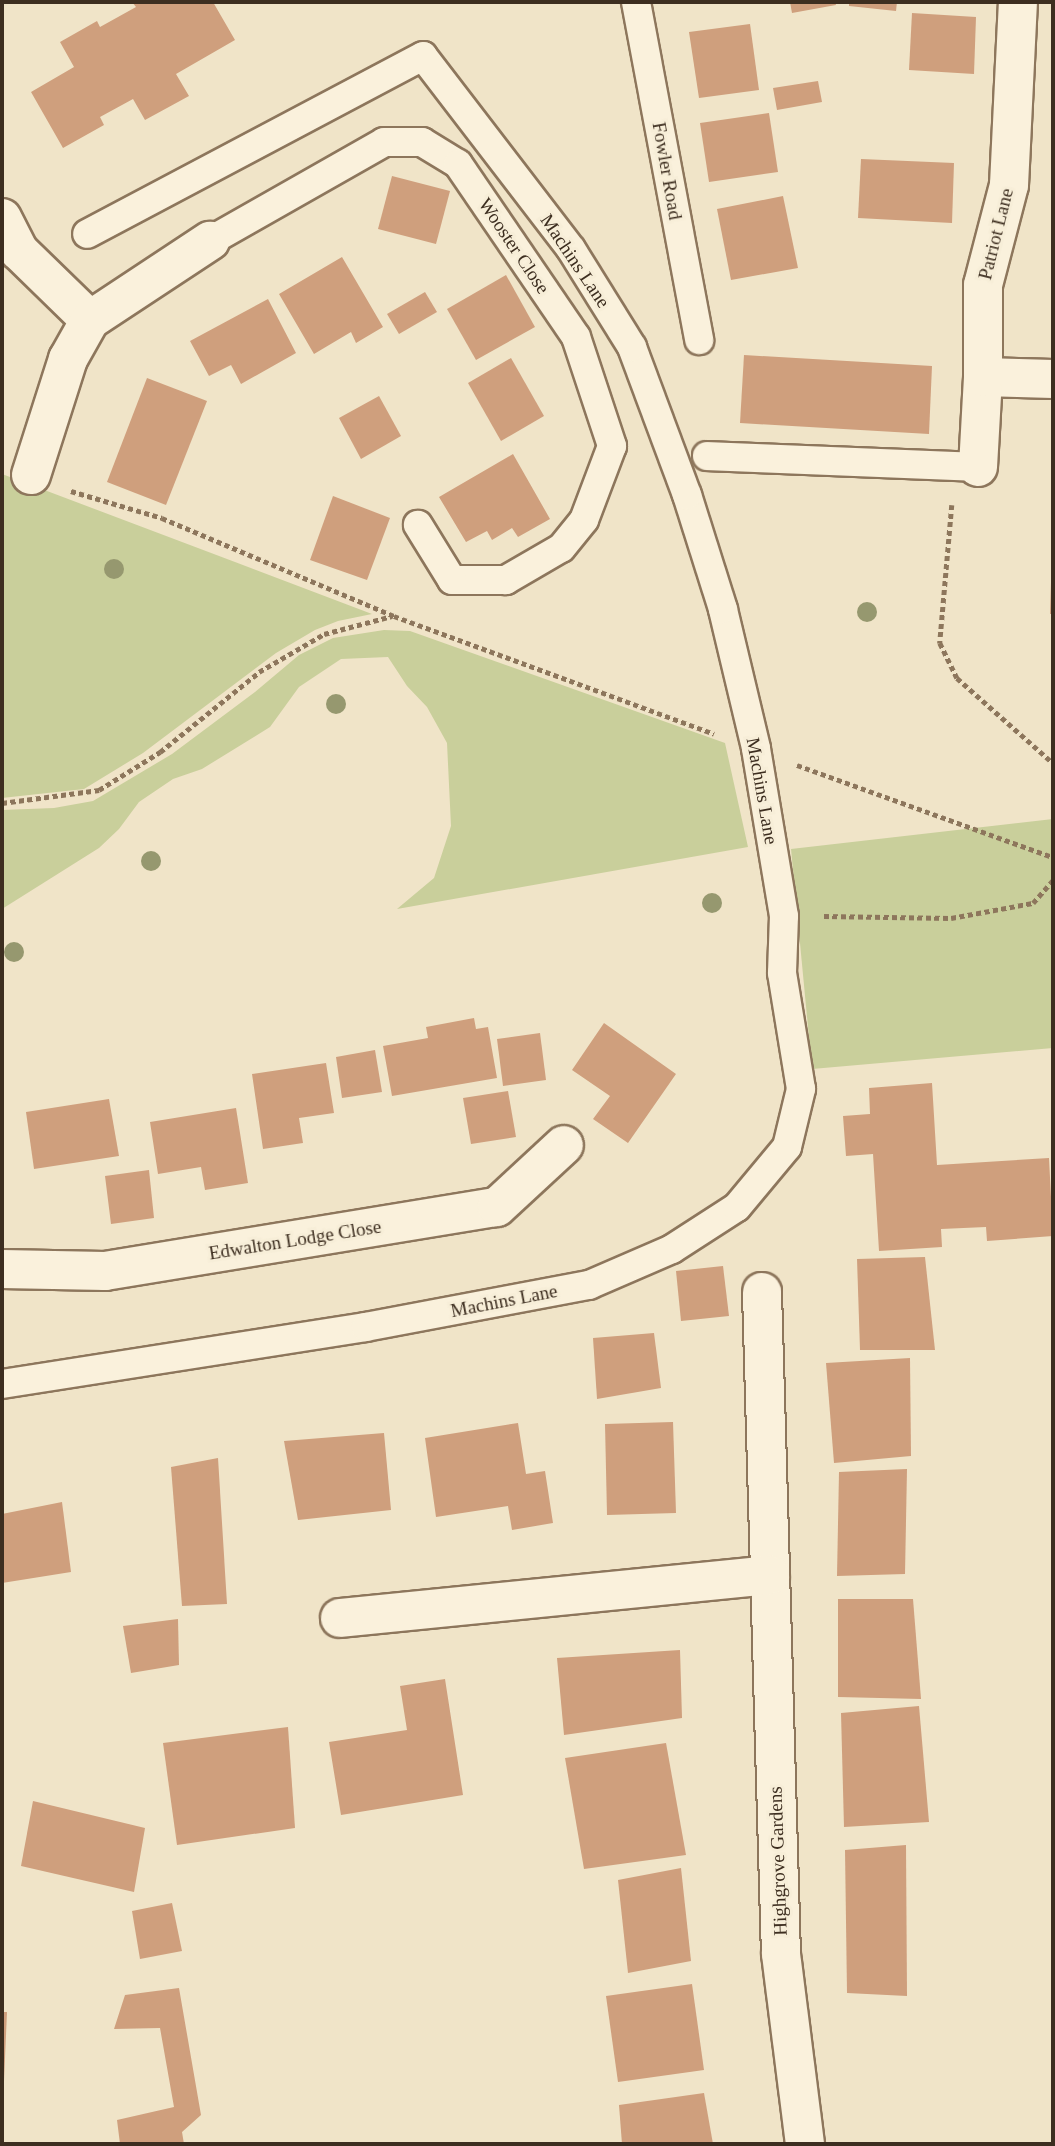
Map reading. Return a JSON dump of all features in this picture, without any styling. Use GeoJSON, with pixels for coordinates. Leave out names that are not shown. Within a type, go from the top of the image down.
{"type":"FeatureCollection","features":[{"type":"Feature","properties":{"kind":"street","name":"Patriot Lane"},"geometry":{"type":"LineString","coordinates":[[978,467],[983,377],[983,285],[1009,185],[1018,2]]}},
{"type":"Feature","properties":{"kind":"street"},"geometry":{"type":"LineString","coordinates":[[2,218],[19,251],[90,320]]}},
{"type":"Feature","properties":{"kind":"street","name":"Wooster Close"},"geometry":{"type":"LineString","coordinates":[[30,475],[68,359],[90,320],[210,241]]}},
{"type":"Feature","properties":{"kind":"street"},"geometry":{"type":"LineString","coordinates":[[983,377],[1053,379]]}},
{"type":"Feature","properties":{"kind":"street","name":"Edwalton Lodge Close"},"geometry":{"type":"LineString","coordinates":[[2,1269],[105,1271],[497,1207],[564,1145]]}},
{"type":"Feature","properties":{"kind":"street","name":"Highgrove Gardens"},"geometry":{"type":"LineString","coordinates":[[762,1292],[781,1954],[804,2144]]}},
{"type":"Feature","properties":{"kind":"street"},"geometry":{"type":"LineString","coordinates":[[340,1618],[771,1576]]}},
{"type":"Feature","properties":{"kind":"lane","name":"Fowler Road"},"geometry":{"type":"LineString","coordinates":[[636,2],[699,340]]}},
{"type":"Feature","properties":{"kind":"lane","name":"Machins Lane"},"geometry":{"type":"LineString","coordinates":[[2,1384],[366,1327],[589,1285],[673,1249],[737,1207],[787,1147],[801,1089],[782,973],[784,916],[756,748],[723,609],[687,495],[632,347],[571,249],[423,56],[87,234]]}},
{"type":"Feature","properties":{"kind":"lane","name":"Wooster Close"},"geometry":{"type":"LineString","coordinates":[[210,241],[384,142],[422,142],[458,164],[576,337],[612,446],[584,520],[561,548],[506,580],[452,580],[418,525]]}},
{"type":"Feature","properties":{"kind":"lane"},"geometry":{"type":"LineString","coordinates":[[707,456],[978,467]]}},
{"type":"Feature","properties":{"kind":"path"},"geometry":{"type":"LineString","coordinates":[[978,467],[953,501],[940,643],[957,678],[1053,763]]}},
{"type":"Feature","properties":{"kind":"path"},"geometry":{"type":"LineString","coordinates":[[105,503],[162,518],[394,616],[1053,857]]}},
{"type":"Feature","properties":{"kind":"path"},"geometry":{"type":"LineString","coordinates":[[2,803],[99,790],[160,752],[259,673],[324,634],[394,616]]}},
{"type":"Feature","properties":{"kind":"path"},"geometry":{"type":"LineString","coordinates":[[784,916],[951,918],[1033,902],[1053,880]]}},
{"type":"Feature","properties":{"kind":"green space"},"geometry":{"type":"Polygon","coordinates":[[[2,474],[372,614],[338,621],[315,630],[276,653],[143,753],[84,789],[2,798],[2,474]]]}},
{"type":"Feature","properties":{"kind":"green space"},"geometry":{"type":"Polygon","coordinates":[[[384,630],[410,631],[725,743],[748,847],[397,909],[434,878],[451,826],[447,743],[427,707],[407,686],[388,657],[341,659],[299,687],[270,727],[202,769],[173,779],[139,802],[119,829],[99,848],[2,909],[2,810],[54,808],[93,801],[172,754],[255,692],[299,655],[333,638],[384,630]]]}},
{"type":"Feature","properties":{"kind":"green space"},"geometry":{"type":"Polygon","coordinates":[[[1053,819],[1053,1048],[812,1069],[791,849],[1053,819]]]}},
{"type":"Feature","properties":{"kind":"building"},"geometry":{"type":"Polygon","coordinates":[[[132,2],[213,2],[235,40],[176,74],[189,96],[145,120],[133,99],[100,117],[104,125],[63,148],[31,92],[74,67],[60,42],[97,21],[100,27],[136,7],[132,2]]]}},
{"type":"Feature","properties":{"kind":"building"},"geometry":{"type":"Polygon","coordinates":[[[790,2],[835,2],[836,5],[792,13],[790,2]]]}},
{"type":"Feature","properties":{"kind":"building"},"geometry":{"type":"Polygon","coordinates":[[[849,2],[897,2],[896,11],[849,6],[849,2]]]}},
{"type":"Feature","properties":{"kind":"building"},"geometry":{"type":"Polygon","coordinates":[[[912,13],[976,17],[974,74],[909,70],[912,13]]]}},
{"type":"Feature","properties":{"kind":"building"},"geometry":{"type":"Polygon","coordinates":[[[750,24],[759,90],[699,98],[689,32],[750,24]]]}},
{"type":"Feature","properties":{"kind":"building"},"geometry":{"type":"Polygon","coordinates":[[[818,81],[822,102],[777,110],[773,88],[818,81]]]}},
{"type":"Feature","properties":{"kind":"building"},"geometry":{"type":"Polygon","coordinates":[[[769,113],[778,172],[709,182],[700,123],[769,113]]]}},
{"type":"Feature","properties":{"kind":"building"},"geometry":{"type":"Polygon","coordinates":[[[861,159],[954,163],[952,223],[858,218],[861,159]]]}},
{"type":"Feature","properties":{"kind":"building"},"geometry":{"type":"Polygon","coordinates":[[[392,176],[450,191],[436,244],[378,229],[392,176]]]}},
{"type":"Feature","properties":{"kind":"building"},"geometry":{"type":"Polygon","coordinates":[[[783,196],[798,268],[731,280],[717,209],[783,196]]]}},
{"type":"Feature","properties":{"kind":"building"},"geometry":{"type":"Polygon","coordinates":[[[342,257],[383,327],[356,343],[351,332],[314,354],[279,294],[342,257]]]}},
{"type":"Feature","properties":{"kind":"building"},"geometry":{"type":"Polygon","coordinates":[[[506,275],[535,327],[476,360],[447,309],[506,275]]]}},
{"type":"Feature","properties":{"kind":"building"},"geometry":{"type":"Polygon","coordinates":[[[425,292],[437,312],[399,334],[387,314],[425,292]]]}},
{"type":"Feature","properties":{"kind":"building"},"geometry":{"type":"Polygon","coordinates":[[[268,299],[296,353],[241,384],[231,365],[209,376],[190,341],[268,299]]]}},
{"type":"Feature","properties":{"kind":"building"},"geometry":{"type":"Polygon","coordinates":[[[744,355],[932,366],[929,434],[740,423],[744,355]]]}},
{"type":"Feature","properties":{"kind":"building"},"geometry":{"type":"Polygon","coordinates":[[[511,358],[544,416],[501,441],[468,383],[511,358]]]}},
{"type":"Feature","properties":{"kind":"building"},"geometry":{"type":"Polygon","coordinates":[[[147,378],[207,401],[166,505],[107,482],[147,378]]]}},
{"type":"Feature","properties":{"kind":"building"},"geometry":{"type":"Polygon","coordinates":[[[379,396],[401,436],[361,459],[339,418],[379,396]]]}},
{"type":"Feature","properties":{"kind":"building"},"geometry":{"type":"Polygon","coordinates":[[[513,454],[550,519],[518,537],[512,528],[492,540],[487,531],[466,542],[439,497],[513,454]]]}},
{"type":"Feature","properties":{"kind":"building"},"geometry":{"type":"Polygon","coordinates":[[[333,496],[390,518],[367,580],[310,560],[333,496]]]}},
{"type":"Feature","properties":{"kind":"building"},"geometry":{"type":"Polygon","coordinates":[[[1053,582],[1053,614],[1050,614],[1053,582]]]}},
{"type":"Feature","properties":{"kind":"building"},"geometry":{"type":"Polygon","coordinates":[[[474,1018],[476,1029],[488,1027],[497,1078],[392,1096],[383,1046],[428,1038],[426,1027],[474,1018]]]}},
{"type":"Feature","properties":{"kind":"building"},"geometry":{"type":"Polygon","coordinates":[[[604,1023],[676,1074],[628,1143],[593,1119],[610,1096],[572,1070],[604,1023]]]}},
{"type":"Feature","properties":{"kind":"building"},"geometry":{"type":"Polygon","coordinates":[[[540,1033],[546,1080],[503,1086],[497,1039],[540,1033]]]}},
{"type":"Feature","properties":{"kind":"building"},"geometry":{"type":"Polygon","coordinates":[[[375,1050],[382,1092],[342,1098],[336,1057],[375,1050]]]}},
{"type":"Feature","properties":{"kind":"building"},"geometry":{"type":"Polygon","coordinates":[[[326,1063],[334,1113],[299,1118],[303,1143],[263,1149],[252,1074],[326,1063]]]}},
{"type":"Feature","properties":{"kind":"building"},"geometry":{"type":"Polygon","coordinates":[[[932,1083],[937,1165],[1049,1158],[1053,1236],[987,1241],[986,1227],[941,1229],[942,1247],[879,1251],[873,1154],[846,1156],[843,1116],[870,1114],[869,1088],[932,1083]]]}},
{"type":"Feature","properties":{"kind":"building"},"geometry":{"type":"Polygon","coordinates":[[[508,1091],[516,1137],[471,1144],[463,1098],[508,1091]]]}},
{"type":"Feature","properties":{"kind":"building"},"geometry":{"type":"Polygon","coordinates":[[[109,1099],[119,1156],[34,1169],[26,1112],[109,1099]]]}},
{"type":"Feature","properties":{"kind":"building"},"geometry":{"type":"Polygon","coordinates":[[[236,1108],[248,1183],[205,1190],[201,1167],[158,1174],[150,1122],[236,1108]]]}},
{"type":"Feature","properties":{"kind":"building"},"geometry":{"type":"Polygon","coordinates":[[[149,1170],[154,1218],[111,1224],[105,1176],[149,1170]]]}},
{"type":"Feature","properties":{"kind":"building"},"geometry":{"type":"Polygon","coordinates":[[[925,1257],[935,1350],[860,1350],[857,1259],[925,1257]]]}},
{"type":"Feature","properties":{"kind":"building"},"geometry":{"type":"Polygon","coordinates":[[[723,1266],[729,1316],[681,1321],[676,1271],[723,1266]]]}},
{"type":"Feature","properties":{"kind":"building"},"geometry":{"type":"Polygon","coordinates":[[[654,1333],[661,1388],[597,1399],[593,1338],[654,1333]]]}},
{"type":"Feature","properties":{"kind":"building"},"geometry":{"type":"Polygon","coordinates":[[[910,1358],[911,1456],[834,1463],[826,1363],[910,1358]]]}},
{"type":"Feature","properties":{"kind":"building"},"geometry":{"type":"Polygon","coordinates":[[[673,1422],[676,1513],[607,1515],[605,1424],[673,1422]]]}},
{"type":"Feature","properties":{"kind":"building"},"geometry":{"type":"Polygon","coordinates":[[[518,1423],[526,1474],[545,1471],[553,1523],[512,1530],[508,1506],[436,1517],[425,1438],[518,1423]]]}},
{"type":"Feature","properties":{"kind":"building"},"geometry":{"type":"Polygon","coordinates":[[[384,1433],[391,1510],[298,1520],[284,1441],[384,1433]]]}},
{"type":"Feature","properties":{"kind":"building"},"geometry":{"type":"Polygon","coordinates":[[[218,1458],[227,1604],[182,1606],[171,1467],[218,1458]]]}},
{"type":"Feature","properties":{"kind":"building"},"geometry":{"type":"Polygon","coordinates":[[[907,1469],[905,1574],[837,1576],[839,1472],[907,1469]]]}},
{"type":"Feature","properties":{"kind":"building"},"geometry":{"type":"Polygon","coordinates":[[[62,1502],[71,1572],[2,1583],[2,1514],[62,1502]]]}},
{"type":"Feature","properties":{"kind":"building"},"geometry":{"type":"Polygon","coordinates":[[[838,1599],[913,1599],[921,1699],[838,1697],[838,1599]]]}},
{"type":"Feature","properties":{"kind":"building"},"geometry":{"type":"Polygon","coordinates":[[[178,1619],[179,1665],[131,1673],[123,1626],[178,1619]]]}},
{"type":"Feature","properties":{"kind":"building"},"geometry":{"type":"Polygon","coordinates":[[[680,1650],[682,1718],[564,1735],[557,1658],[680,1650]]]}},
{"type":"Feature","properties":{"kind":"building"},"geometry":{"type":"Polygon","coordinates":[[[445,1679],[463,1795],[341,1815],[329,1742],[407,1730],[400,1686],[445,1679]]]}},
{"type":"Feature","properties":{"kind":"building"},"geometry":{"type":"Polygon","coordinates":[[[919,1706],[929,1822],[844,1827],[841,1713],[919,1706]]]}},
{"type":"Feature","properties":{"kind":"building"},"geometry":{"type":"Polygon","coordinates":[[[288,1727],[295,1828],[177,1845],[163,1743],[288,1727]]]}},
{"type":"Feature","properties":{"kind":"building"},"geometry":{"type":"Polygon","coordinates":[[[666,1743],[686,1855],[584,1869],[565,1758],[666,1743]]]}},
{"type":"Feature","properties":{"kind":"building"},"geometry":{"type":"Polygon","coordinates":[[[33,1801],[145,1828],[134,1892],[21,1866],[33,1801]]]}},
{"type":"Feature","properties":{"kind":"building"},"geometry":{"type":"Polygon","coordinates":[[[906,1845],[907,1996],[847,1993],[845,1850],[906,1845]]]}},
{"type":"Feature","properties":{"kind":"building"},"geometry":{"type":"Polygon","coordinates":[[[681,1868],[691,1961],[628,1973],[618,1880],[681,1868]]]}},
{"type":"Feature","properties":{"kind":"building"},"geometry":{"type":"Polygon","coordinates":[[[172,1903],[182,1951],[140,1959],[132,1911],[172,1903]]]}},
{"type":"Feature","properties":{"kind":"building"},"geometry":{"type":"Polygon","coordinates":[[[692,1984],[704,2070],[618,2082],[606,1996],[692,1984]]]}},
{"type":"Feature","properties":{"kind":"building"},"geometry":{"type":"Polygon","coordinates":[[[179,1988],[201,2115],[182,2132],[184,2144],[120,2144],[117,2120],[174,2107],[160,2028],[114,2029],[125,1995],[179,1988]]]}},
{"type":"Feature","properties":{"kind":"building"},"geometry":{"type":"Polygon","coordinates":[[[2,2012],[7,2012],[4,2081],[2,2081],[2,2012]]]}},
{"type":"Feature","properties":{"kind":"building"},"geometry":{"type":"Polygon","coordinates":[[[704,2093],[713,2144],[622,2144],[619,2105],[704,2093]]]}}]}
